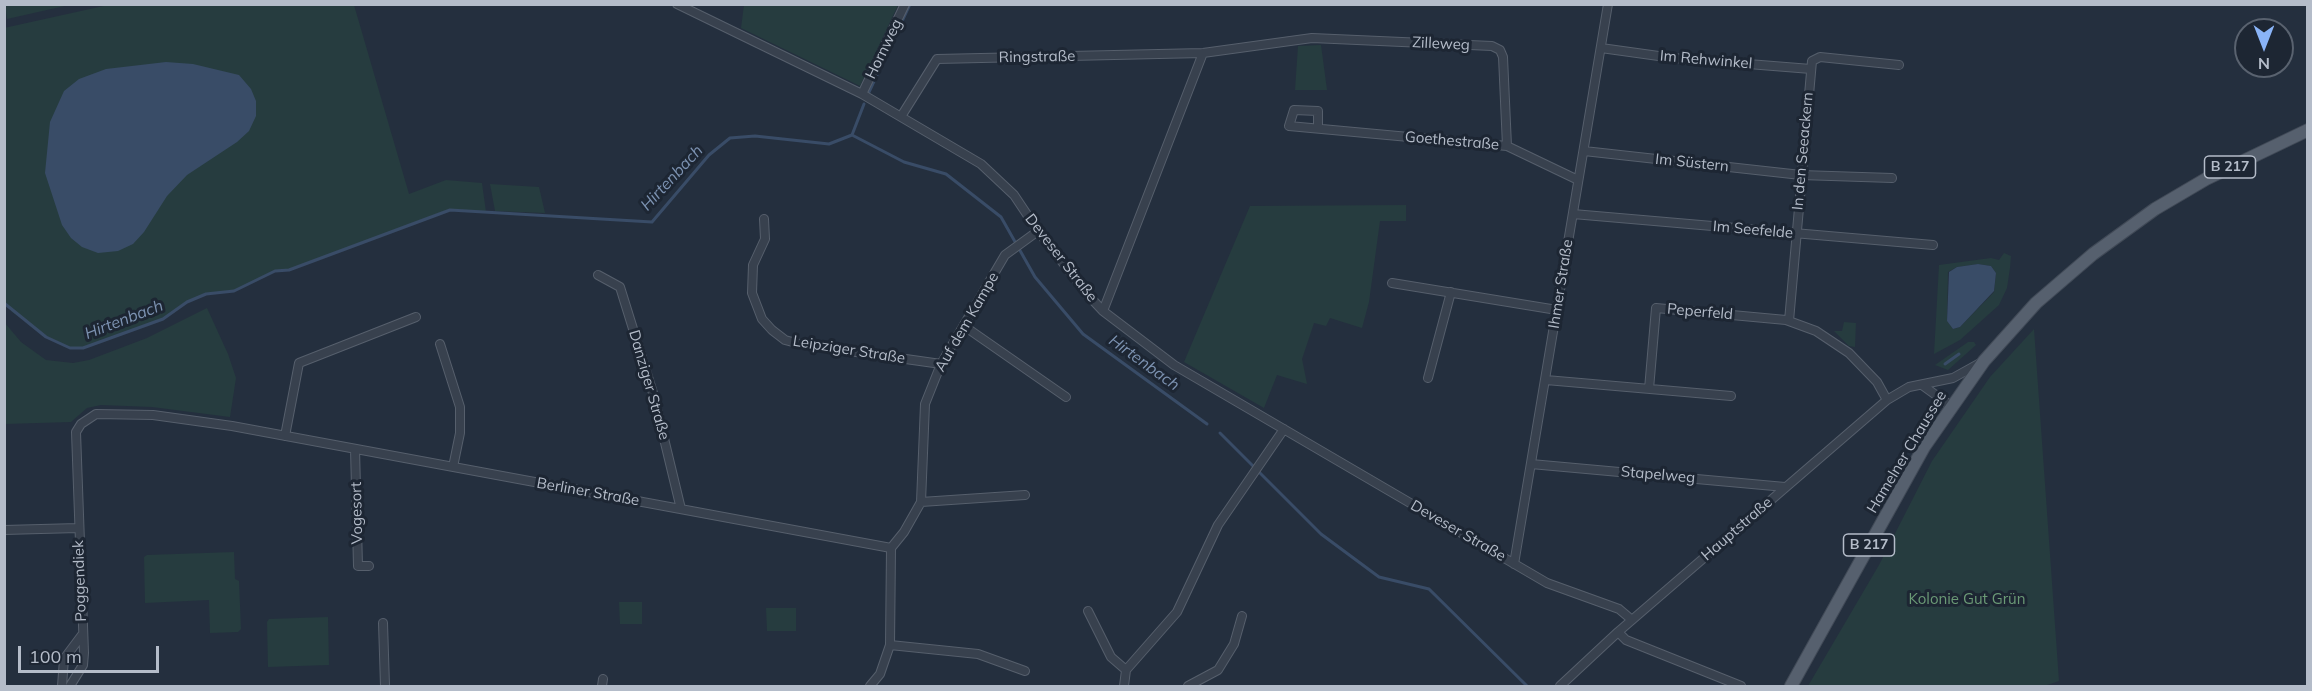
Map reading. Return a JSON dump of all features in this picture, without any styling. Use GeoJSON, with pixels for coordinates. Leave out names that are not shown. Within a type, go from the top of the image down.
{"type":"FeatureCollection","features":[{"type":"Feature","properties":{"kind":"main road","name":"B 217"},"geometry":{"type":"LineString","coordinates":[[1984,361],[2056,284],[2155,209],[2206,179],[2307,130]]}},
{"type":"Feature","properties":{"kind":"main road","name":"Hamelner Chaussee"},"geometry":{"type":"LineString","coordinates":[[1791,687],[1924,447],[1984,361]]}},
{"type":"Feature","properties":{"kind":"street","name":"Deveser Straße"},"geometry":{"type":"LineString","coordinates":[[677,4],[902,115],[981,164],[1014,195],[1038,231],[1103,311],[1164,359],[1547,583],[1619,609],[1632,620]]}},
{"type":"Feature","properties":{"kind":"street","name":"Hornweg"},"geometry":{"type":"LineString","coordinates":[[862,94],[905,4]]}},
{"type":"Feature","properties":{"kind":"street","name":"Ihmer Straße"},"geometry":{"type":"LineString","coordinates":[[1514,564],[1608,4]]}},
{"type":"Feature","properties":{"kind":"street","name":"Zilleweg"},"geometry":{"type":"LineString","coordinates":[[1284,41],[1312,38],[1496,47],[1503,57],[1507,146]]}},
{"type":"Feature","properties":{"kind":"street","name":"Ringstraße"},"geometry":{"type":"LineString","coordinates":[[902,115],[937,59],[1203,53],[1284,41]]}},
{"type":"Feature","properties":{"kind":"street","name":"Im Rehwinkel"},"geometry":{"type":"LineString","coordinates":[[1601,48],[1673,58],[1811,69]]}},
{"type":"Feature","properties":{"kind":"street"},"geometry":{"type":"LineString","coordinates":[[1103,311],[1203,53]]}},
{"type":"Feature","properties":{"kind":"street"},"geometry":{"type":"LineString","coordinates":[[1811,69],[1812,61],[1820,57],[1899,65]]}},
{"type":"Feature","properties":{"kind":"street","name":"In den Seeackern"},"geometry":{"type":"LineString","coordinates":[[1796,234],[1811,69]]}},
{"type":"Feature","properties":{"kind":"street","name":"Goethestraße"},"geometry":{"type":"LineString","coordinates":[[1318,129],[1507,146],[1578,180]]}},
{"type":"Feature","properties":{"kind":"street","name":"Im Süstern"},"geometry":{"type":"LineString","coordinates":[[1584,151],[1801,175],[1892,178]]}},
{"type":"Feature","properties":{"kind":"street","name":"Im Seefelde"},"geometry":{"type":"LineString","coordinates":[[1573,214],[1933,245]]}},
{"type":"Feature","properties":{"kind":"street","name":"Leipziger Straße"},"geometry":{"type":"LineString","coordinates":[[764,219],[765,239],[753,265],[752,293],[762,320],[772,330],[785,340],[800,344],[941,364]]}},
{"type":"Feature","properties":{"kind":"street","name":"Auf dem Kampe"},"geometry":{"type":"LineString","coordinates":[[891,548],[904,532],[921,502],[925,404],[941,364],[1005,255],[1038,231]]}},
{"type":"Feature","properties":{"kind":"street"},"geometry":{"type":"LineString","coordinates":[[1790,321],[1796,234]]}},
{"type":"Feature","properties":{"kind":"street","name":"Danziger Straße"},"geometry":{"type":"LineString","coordinates":[[598,274],[620,287],[653,393],[681,509]]}},
{"type":"Feature","properties":{"kind":"street"},"geometry":{"type":"LineString","coordinates":[[1392,283],[1557,310]]}},
{"type":"Feature","properties":{"kind":"street"},"geometry":{"type":"LineString","coordinates":[[1428,378],[1451,292]]}},
{"type":"Feature","properties":{"kind":"street","name":"Peperfeld"},"geometry":{"type":"LineString","coordinates":[[1648,389],[1656,308],[1790,321],[1816,331],[1849,353],[1877,382],[1887,400]]}},
{"type":"Feature","properties":{"kind":"street"},"geometry":{"type":"LineString","coordinates":[[285,436],[299,363],[416,317]]}},
{"type":"Feature","properties":{"kind":"street"},"geometry":{"type":"LineString","coordinates":[[964,326],[1066,397]]}},
{"type":"Feature","properties":{"kind":"street"},"geometry":{"type":"LineString","coordinates":[[441,344],[460,407],[460,433],[453,467]]}},
{"type":"Feature","properties":{"kind":"street","name":"Hauptstraße"},"geometry":{"type":"LineString","coordinates":[[1560,687],[1618,632],[1887,400],[1909,387],[1953,378],[1984,361]]}},
{"type":"Feature","properties":{"kind":"street"},"geometry":{"type":"LineString","coordinates":[[1546,380],[1731,396]]}},
{"type":"Feature","properties":{"kind":"street"},"geometry":{"type":"LineString","coordinates":[[1922,385],[1951,406]]}},
{"type":"Feature","properties":{"kind":"street","name":"Berliner Straße"},"geometry":{"type":"LineString","coordinates":[[96,414],[177,418],[285,436],[891,548]]}},
{"type":"Feature","properties":{"kind":"street","name":"Poggendiek"},"geometry":{"type":"LineString","coordinates":[[70,687],[83,665],[76,432],[81,424],[96,414]]}},
{"type":"Feature","properties":{"kind":"street"},"geometry":{"type":"LineString","coordinates":[[1124,687],[1126,670],[1177,612],[1187,595],[1209,541],[1255,469],[1284,429]]}},
{"type":"Feature","properties":{"kind":"street","name":"Vogesort"},"geometry":{"type":"LineString","coordinates":[[356,449],[358,566],[369,566]]}},
{"type":"Feature","properties":{"kind":"street","name":"Stapelweg"},"geometry":{"type":"LineString","coordinates":[[1531,464],[1785,487]]}},
{"type":"Feature","properties":{"kind":"street"},"geometry":{"type":"LineString","coordinates":[[921,502],[1024,495]]}},
{"type":"Feature","properties":{"kind":"street","name":"Poggendiek"},"geometry":{"type":"LineString","coordinates":[[4,530],[78,528]]}},
{"type":"Feature","properties":{"kind":"street"},"geometry":{"type":"LineString","coordinates":[[870,687],[880,674],[890,645],[891,548]]}},
{"type":"Feature","properties":{"kind":"street"},"geometry":{"type":"LineString","coordinates":[[1088,611],[1111,657],[1126,670]]}},
{"type":"Feature","properties":{"kind":"street"},"geometry":{"type":"LineString","coordinates":[[1188,687],[1218,670],[1234,644],[1242,616]]}},
{"type":"Feature","properties":{"kind":"street"},"geometry":{"type":"LineString","coordinates":[[383,623],[385,687]]}},
{"type":"Feature","properties":{"kind":"street"},"geometry":{"type":"LineString","coordinates":[[1618,632],[1626,640],[1741,687]]}},
{"type":"Feature","properties":{"kind":"street","name":"Poggendiek"},"geometry":{"type":"LineString","coordinates":[[62,687],[64,659],[82,635]]}},
{"type":"Feature","properties":{"kind":"street"},"geometry":{"type":"LineString","coordinates":[[890,645],[978,654],[1025,671]]}},
{"type":"Feature","properties":{"kind":"green space"},"geometry":{"type":"Polygon","coordinates":[[[5,4],[69,4],[69,5],[7,19],[5,4]]]}},
{"type":"Feature","properties":{"kind":"green space"},"geometry":{"type":"Polygon","coordinates":[[[744,4],[898,5],[860,86],[741,28],[744,4]]]}},
{"type":"Feature","properties":{"kind":"green space"},"geometry":{"type":"Polygon","coordinates":[[[108,5],[354,5],[409,194],[446,180],[482,183],[486,212],[450,209],[289,270],[275,271],[234,291],[206,294],[187,302],[163,319],[83,348],[70,348],[46,336],[12,312],[5,302],[4,28],[108,5]]]}},
{"type":"Feature","properties":{"kind":"green space"},"geometry":{"type":"Polygon","coordinates":[[[1321,45],[1327,90],[1295,90],[1298,46],[1321,45]]]}},
{"type":"Feature","properties":{"kind":"green space"},"geometry":{"type":"Polygon","coordinates":[[[490,184],[539,187],[545,213],[495,211],[490,184]]]}},
{"type":"Feature","properties":{"kind":"green space"},"geometry":{"type":"Polygon","coordinates":[[[1406,205],[1406,221],[1380,221],[1369,302],[1362,328],[1330,318],[1326,326],[1314,323],[1302,359],[1307,384],[1277,375],[1264,408],[1184,362],[1250,206],[1406,205]]]}},
{"type":"Feature","properties":{"kind":"green space"},"geometry":{"type":"Polygon","coordinates":[[[2004,253],[2011,256],[2007,288],[1999,305],[1960,340],[1934,354],[1939,265],[1991,258],[1999,260],[2004,253]],[[1978,264],[1957,267],[1948,272],[1947,321],[1953,329],[1960,327],[1994,292],[1996,273],[1991,266],[1978,264]]]}},
{"type":"Feature","properties":{"kind":"green space"},"geometry":{"type":"Polygon","coordinates":[[[207,308],[236,378],[230,417],[152,407],[101,405],[87,408],[71,422],[5,424],[5,323],[21,342],[46,360],[73,363],[89,360],[147,338],[207,308]]]}},
{"type":"Feature","properties":{"kind":"green space"},"geometry":{"type":"Polygon","coordinates":[[[1844,322],[1856,323],[1855,347],[1849,346],[1834,331],[1842,331],[1844,322]]]}},
{"type":"Feature","properties":{"kind":"green space","name":"Kolonie Gut Grün"},"geometry":{"type":"Polygon","coordinates":[[[2034,329],[2059,681],[2044,686],[1808,686],[1879,565],[1932,461],[1990,377],[2034,329]]]}},
{"type":"Feature","properties":{"kind":"green space"},"geometry":{"type":"Polygon","coordinates":[[[1968,342],[1974,342],[1976,345],[1948,370],[1935,365],[1968,342]]]}},
{"type":"Feature","properties":{"kind":"green space"},"geometry":{"type":"Polygon","coordinates":[[[234,552],[235,579],[239,581],[241,629],[238,632],[210,633],[209,600],[145,603],[144,557],[147,555],[234,552]]]}},
{"type":"Feature","properties":{"kind":"green space"},"geometry":{"type":"Polygon","coordinates":[[[619,602],[642,602],[642,624],[620,624],[619,602]]]}},
{"type":"Feature","properties":{"kind":"green space"},"geometry":{"type":"Polygon","coordinates":[[[766,608],[796,608],[796,631],[767,631],[766,608]]]}},
{"type":"Feature","properties":{"kind":"green space"},"geometry":{"type":"Polygon","coordinates":[[[328,617],[329,665],[268,667],[267,622],[269,619],[328,617]]]}},
{"type":"Feature","properties":{"kind":"water"},"geometry":{"type":"Polygon","coordinates":[[[166,62],[193,64],[239,75],[251,89],[256,101],[256,116],[249,131],[237,142],[187,175],[167,196],[144,232],[133,244],[118,251],[98,253],[82,247],[71,238],[62,225],[45,173],[50,122],[64,91],[79,79],[106,69],[166,62]]]}},
{"type":"Feature","properties":{"kind":"water"},"geometry":{"type":"Polygon","coordinates":[[[1978,264],[1991,266],[1996,273],[1994,291],[1960,327],[1953,329],[1947,321],[1949,272],[1957,267],[1978,264]]]}},
{"type":"Feature","properties":{"kind":"waterway"},"geometry":{"type":"LineString","coordinates":[[869,92],[910,4]]}},
{"type":"Feature","properties":{"kind":"waterway"},"geometry":{"type":"LineString","coordinates":[[852,135],[864,104]]}},
{"type":"Feature","properties":{"kind":"waterway","name":"Hirtenbach"},"geometry":{"type":"LineString","coordinates":[[4,303],[46,337],[70,348],[83,348],[163,319],[187,302],[206,294],[234,291],[275,271],[289,270],[450,210],[652,222],[709,155],[730,138],[755,136],[829,144],[852,135],[904,162],[946,174],[1001,217],[1035,277],[1083,334],[1207,424]]}},
{"type":"Feature","properties":{"kind":"waterway"},"geometry":{"type":"LineString","coordinates":[[1945,364],[1959,354]]}},
{"type":"Feature","properties":{"kind":"waterway","name":"Hirtenbach"},"geometry":{"type":"LineString","coordinates":[[1220,433],[1321,534],[1379,577],[1429,589],[1527,686]]}}]}
